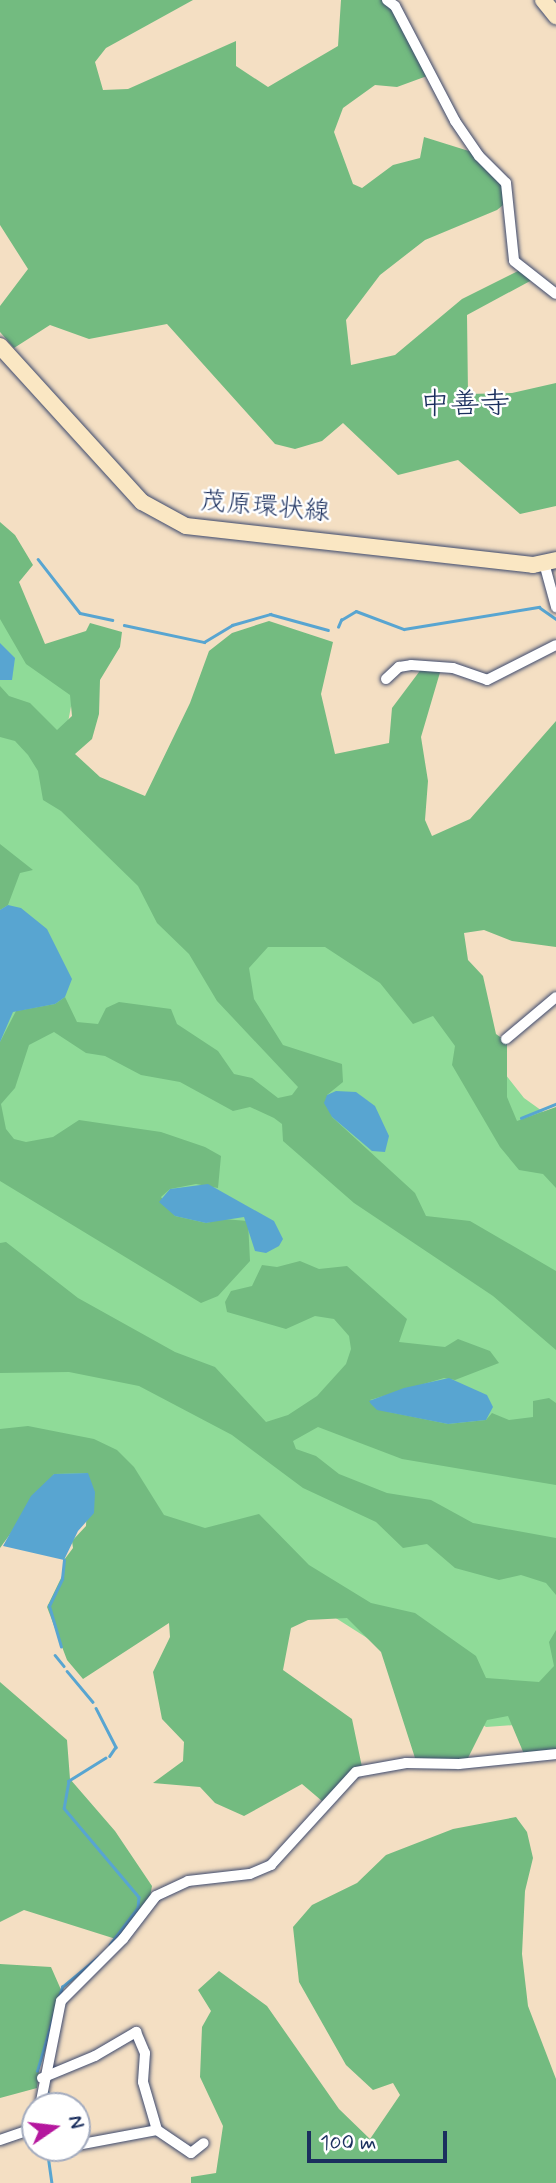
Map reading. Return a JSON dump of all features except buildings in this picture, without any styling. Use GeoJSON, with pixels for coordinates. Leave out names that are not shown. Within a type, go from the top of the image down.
{"type":"FeatureCollection","features":[{"type":"Feature","properties":{"kind":"main road"},"geometry":{"type":"LineString","coordinates":[[543,0],[556,16]]}},
{"type":"Feature","properties":{"kind":"main road","name":"茂原環状線"},"geometry":{"type":"LineString","coordinates":[[0,346],[142,502],[186,526],[550,562]]}},
{"type":"Feature","properties":{"kind":"street"},"geometry":{"type":"LineString","coordinates":[[387,0],[461,130],[506,183],[514,261],[556,294]]}},
{"type":"Feature","properties":{"kind":"street"},"geometry":{"type":"LineString","coordinates":[[550,562],[556,607]]}},
{"type":"Feature","properties":{"kind":"street"},"geometry":{"type":"LineString","coordinates":[[386,679],[398,667],[411,665],[453,668],[487,680],[556,645]]}},
{"type":"Feature","properties":{"kind":"street"},"geometry":{"type":"LineString","coordinates":[[506,1039],[556,998]]}},
{"type":"Feature","properties":{"kind":"street"},"geometry":{"type":"LineString","coordinates":[[41,2092],[61,2001],[123,1939],[156,1896],[188,1881],[250,1874],[271,1866],[356,1772],[406,1763],[458,1764],[556,1754]]}},
{"type":"Feature","properties":{"kind":"street"},"geometry":{"type":"LineString","coordinates":[[42,2078],[95,2056],[136,2032],[145,2053],[143,2082],[157,2130],[191,2153],[204,2143]]}},
{"type":"Feature","properties":{"kind":"street"},"geometry":{"type":"LineString","coordinates":[[91,2142],[157,2130]]}},
{"type":"Feature","properties":{"kind":"street"},"geometry":{"type":"LineString","coordinates":[[0,2140],[21,2134]]}},
{"type":"Feature","properties":{"kind":"green space"},"geometry":{"type":"Polygon","coordinates":[[[0,0],[193,0],[106,48],[95,62],[103,90],[128,89],[236,41],[236,66],[268,87],[338,46],[341,0],[382,0],[393,8],[427,76],[397,87],[375,85],[343,108],[334,132],[353,184],[362,188],[393,165],[420,158],[424,137],[472,152],[503,184],[508,201],[497,210],[425,240],[380,275],[346,320],[351,365],[395,355],[462,299],[520,270],[532,280],[467,315],[468,394],[512,393],[556,383],[556,506],[520,514],[458,460],[398,475],[343,423],[322,441],[295,449],[275,444],[167,324],[89,339],[50,325],[14,348],[0,332],[0,306],[28,269],[0,225],[0,0]]]}},
{"type":"Feature","properties":{"kind":"green space"},"geometry":{"type":"Polygon","coordinates":[[[0,522],[15,535],[33,565],[19,582],[45,644],[86,631],[90,623],[122,632],[120,647],[100,680],[99,714],[92,739],[75,754],[100,777],[145,796],[190,703],[209,651],[232,633],[269,621],[333,642],[321,694],[335,754],[389,743],[392,708],[422,668],[441,669],[421,737],[428,781],[425,820],[432,836],[470,819],[556,721],[556,947],[512,941],[484,930],[464,933],[468,960],[483,976],[496,1034],[507,1042],[507,1097],[517,1121],[556,1107],[556,1188],[543,1174],[519,1170],[500,1147],[452,1065],[455,1046],[433,1016],[413,1024],[380,983],[325,947],[268,947],[249,968],[254,999],[283,1045],[342,1064],[343,1082],[327,1095],[332,1117],[415,1193],[426,1216],[470,1221],[556,1271],[556,1350],[493,1296],[354,1203],[283,1141],[282,1124],[274,1118],[250,1107],[233,1111],[180,1082],[141,1075],[105,1056],[86,1053],[54,1032],[29,1045],[15,1088],[1,1104],[6,1129],[14,1139],[26,1142],[53,1137],[79,1120],[161,1132],[205,1147],[221,1156],[218,1188],[196,1184],[170,1189],[161,1197],[175,1216],[206,1223],[223,1219],[248,1221],[250,1261],[218,1296],[201,1303],[0,1181],[0,1042],[16,1011],[55,1004],[65,997],[77,1022],[98,1024],[106,1008],[119,1002],[171,1009],[177,1024],[218,1051],[234,1074],[252,1078],[278,1098],[292,1095],[298,1087],[217,1001],[189,954],[157,923],[138,886],[61,811],[43,800],[38,771],[28,755],[15,741],[0,737],[0,686],[9,696],[30,703],[57,730],[72,716],[70,695],[26,664],[0,619],[0,522]]]}},
{"type":"Feature","properties":{"kind":"green space"},"geometry":{"type":"Polygon","coordinates":[[[0,581],[41,646],[77,675],[58,775],[356,921],[483,1046],[524,1098],[556,1121],[556,1722],[486,1727],[422,1683],[386,1650],[331,1615],[0,1460],[0,581]]]}},
{"type":"Feature","properties":{"kind":"green space"},"geometry":{"type":"Polygon","coordinates":[[[0,844],[33,870],[20,873],[8,905],[0,910],[0,844]]]}},
{"type":"Feature","properties":{"kind":"green space"},"geometry":{"type":"Polygon","coordinates":[[[6,1242],[78,1298],[175,1352],[215,1367],[266,1422],[288,1415],[317,1396],[346,1364],[351,1349],[349,1336],[334,1319],[315,1316],[286,1329],[227,1312],[225,1302],[231,1291],[252,1286],[262,1265],[277,1267],[300,1261],[319,1269],[347,1266],[407,1319],[399,1342],[445,1347],[458,1339],[490,1351],[499,1363],[455,1380],[444,1378],[370,1400],[389,1412],[448,1424],[486,1420],[492,1413],[509,1420],[533,1417],[533,1401],[549,1398],[556,1403],[556,1485],[402,1459],[318,1427],[293,1441],[296,1449],[316,1456],[339,1474],[387,1493],[431,1500],[473,1523],[556,1538],[556,1595],[546,1583],[521,1575],[499,1580],[455,1568],[427,1544],[403,1548],[376,1522],[303,1488],[232,1435],[139,1386],[69,1372],[0,1373],[0,1243],[6,1242]]]}},
{"type":"Feature","properties":{"kind":"green space"},"geometry":{"type":"Polygon","coordinates":[[[28,1426],[94,1439],[117,1450],[134,1467],[164,1515],[205,1528],[259,1514],[309,1565],[371,1603],[415,1613],[476,1656],[486,1678],[539,1682],[554,1666],[549,1642],[556,1630],[556,1750],[524,1754],[508,1716],[487,1720],[466,1762],[415,1758],[381,1652],[347,1618],[308,1620],[291,1628],[283,1670],[352,1719],[362,1767],[322,1801],[302,1784],[244,1816],[215,1803],[200,1787],[153,1783],[183,1761],[184,1742],[162,1719],[153,1672],[170,1637],[169,1623],[83,1679],[67,1660],[47,1607],[63,1574],[64,1560],[73,1548],[72,1541],[86,1526],[88,1473],[54,1474],[0,1548],[0,1429],[28,1426]]]}},
{"type":"Feature","properties":{"kind":"green space"},"geometry":{"type":"Polygon","coordinates":[[[0,1682],[67,1740],[70,1779],[115,1831],[152,1886],[150,1897],[119,1940],[24,1910],[0,1922],[0,1682]]]}},
{"type":"Feature","properties":{"kind":"green space"},"geometry":{"type":"Polygon","coordinates":[[[516,1817],[527,1832],[533,1858],[525,1891],[522,1954],[528,2006],[556,2079],[556,2183],[191,2183],[191,2177],[216,2173],[223,2126],[200,2077],[202,2027],[211,2011],[198,1990],[219,1971],[267,2006],[339,2109],[370,2139],[400,2095],[393,2083],[373,2090],[346,2065],[299,1982],[293,1927],[312,1905],[357,1883],[386,1855],[453,1829],[516,1817]]]}},
{"type":"Feature","properties":{"kind":"green space"},"geometry":{"type":"Polygon","coordinates":[[[0,1964],[51,1967],[62,1992],[40,2062],[37,2088],[0,2098],[0,1964]]]}},
{"type":"Feature","properties":{"kind":"water"},"geometry":{"type":"Polygon","coordinates":[[[0,643],[15,658],[12,680],[0,680],[0,643]]]}},
{"type":"Feature","properties":{"kind":"water"},"geometry":{"type":"Polygon","coordinates":[[[8,905],[21,908],[47,929],[72,979],[65,997],[55,1004],[13,1012],[0,1042],[0,910],[8,905]]]}},
{"type":"Feature","properties":{"kind":"water"},"geometry":{"type":"Polygon","coordinates":[[[336,1091],[356,1092],[375,1106],[389,1136],[385,1152],[372,1151],[332,1117],[324,1103],[327,1095],[336,1091]]]}},
{"type":"Feature","properties":{"kind":"water"},"geometry":{"type":"Polygon","coordinates":[[[208,1184],[274,1221],[283,1239],[279,1246],[266,1253],[255,1251],[244,1217],[206,1223],[175,1216],[159,1202],[170,1189],[208,1184]]]}},
{"type":"Feature","properties":{"kind":"water"},"geometry":{"type":"Polygon","coordinates":[[[449,1378],[487,1395],[493,1407],[486,1420],[448,1424],[377,1410],[369,1401],[404,1388],[449,1378]]]}},
{"type":"Feature","properties":{"kind":"water"},"geometry":{"type":"Polygon","coordinates":[[[88,1473],[95,1492],[94,1513],[78,1531],[64,1560],[3,1546],[31,1496],[54,1474],[88,1473]]]}},
{"type":"Feature","properties":{"kind":"waterway"},"geometry":{"type":"LineString","coordinates":[[38,559],[80,613],[112,620]]}},
{"type":"Feature","properties":{"kind":"waterway"},"geometry":{"type":"LineString","coordinates":[[338,627],[341,620],[356,611],[404,629],[539,607],[556,619]]}},
{"type":"Feature","properties":{"kind":"waterway"},"geometry":{"type":"LineString","coordinates":[[124,625],[204,642],[232,625],[270,614],[328,630]]}},
{"type":"Feature","properties":{"kind":"waterway"},"geometry":{"type":"LineString","coordinates":[[521,1118],[556,1104]]}},
{"type":"Feature","properties":{"kind":"waterway"},"geometry":{"type":"LineString","coordinates":[[61,1647],[49,1606],[62,1579],[64,1560]]}},
{"type":"Feature","properties":{"kind":"waterway"},"geometry":{"type":"LineString","coordinates":[[55,1655],[64,1666]]}},
{"type":"Feature","properties":{"kind":"waterway"},"geometry":{"type":"LineString","coordinates":[[67,1671],[93,1702]]}},
{"type":"Feature","properties":{"kind":"waterway"},"geometry":{"type":"LineString","coordinates":[[96,1708],[116,1747],[110,1756]]}},
{"type":"Feature","properties":{"kind":"waterway"},"geometry":{"type":"LineString","coordinates":[[106,1758],[69,1781],[64,1808],[139,1897],[138,1908],[110,1945]]}},
{"type":"Feature","properties":{"kind":"waterway"},"geometry":{"type":"LineString","coordinates":[[37,2071],[62,1987],[98,1957]]}},
{"type":"Feature","properties":{"kind":"waterway"},"geometry":{"type":"LineString","coordinates":[[49,2162],[52,2183]]}},
{"type":"Feature","properties":{"kind":"district","name":"中善寺"},"geometry":{"type":"Point","coordinates":[465,405]}}]}
